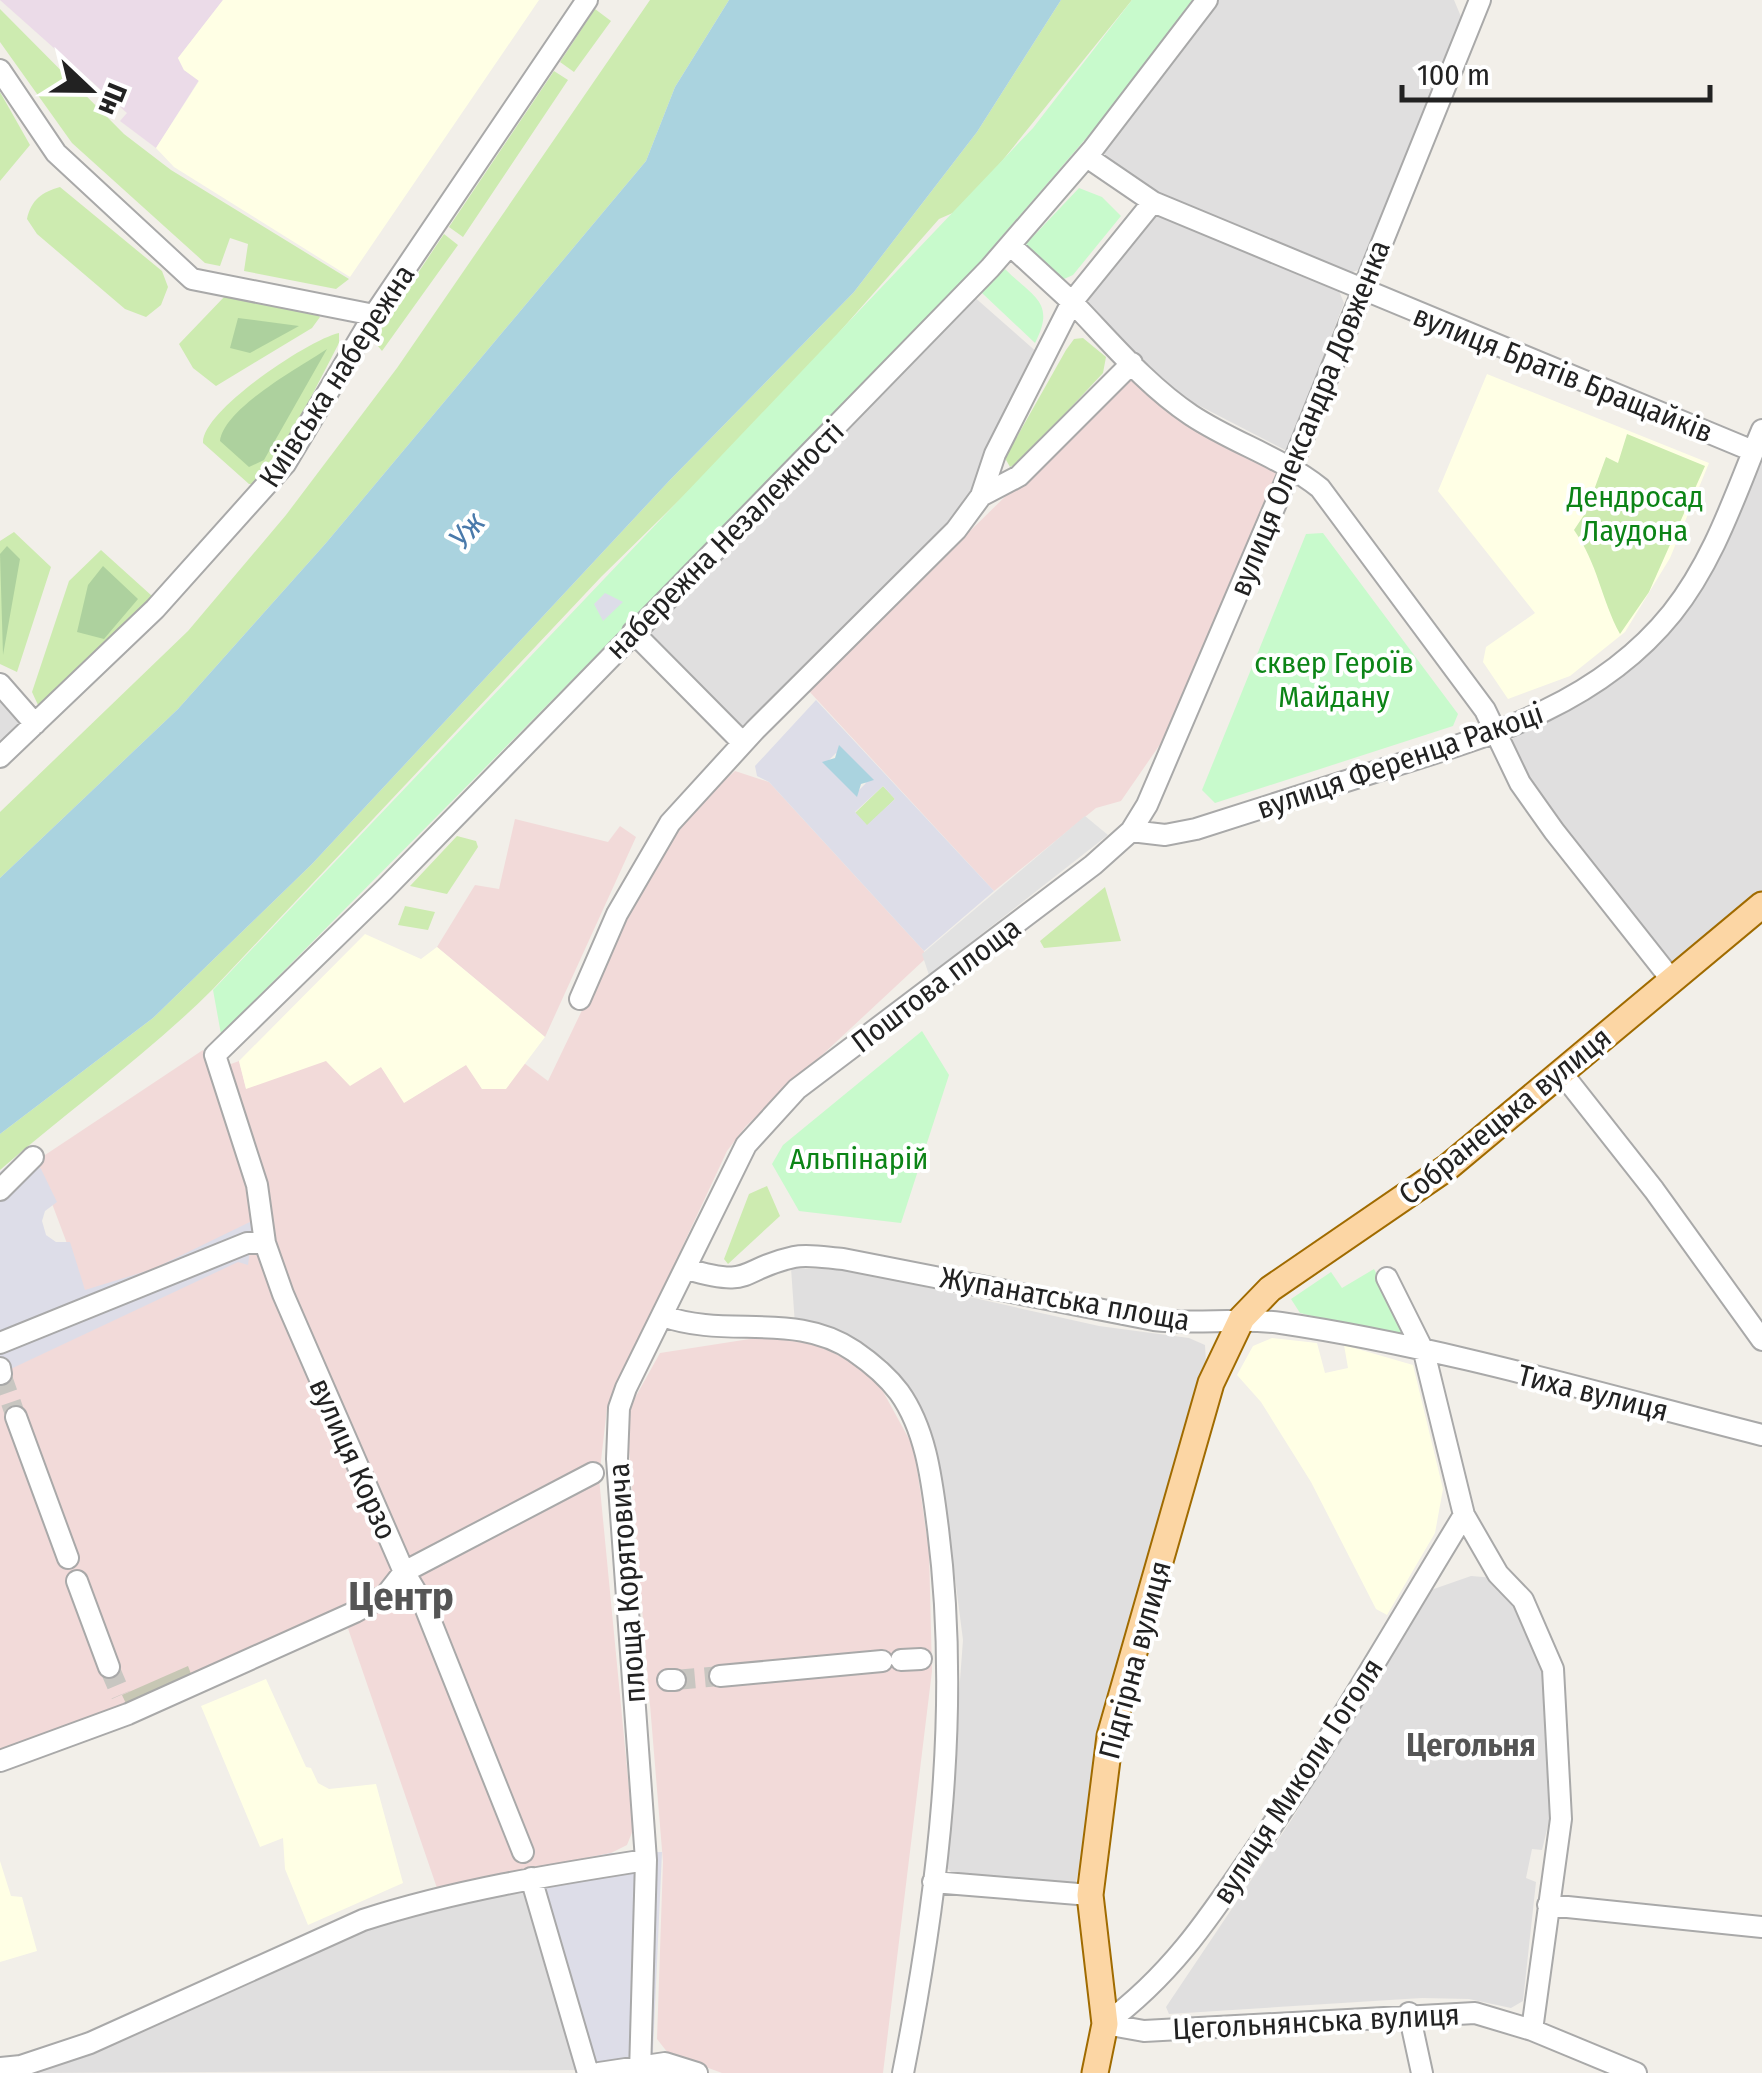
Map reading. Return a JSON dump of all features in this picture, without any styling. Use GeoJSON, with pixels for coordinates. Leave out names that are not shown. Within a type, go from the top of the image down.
{"type":"FeatureCollection","features":[{"type":"Feature","properties":{"kind":"main road","name":"Собранецька вулиця"},"geometry":{"type":"LineString","coordinates":[[1242,1318],[1270,1289],[1448,1168],[1762,905]]}},
{"type":"Feature","properties":{"kind":"main road","name":"Підгірна вулиця"},"geometry":{"type":"LineString","coordinates":[[1095,2073],[1105,2024],[1090,1895],[1096,1821],[1122,1685],[1211,1384],[1242,1318]]}},
{"type":"Feature","properties":{"kind":"street","name":"Київська набережна"},"geometry":{"type":"LineString","coordinates":[[0,757],[155,609],[285,464],[374,315],[587,0]]}},
{"type":"Feature","properties":{"kind":"street","name":"набережна Незалежності"},"geometry":{"type":"LineString","coordinates":[[214,1055],[373,901],[633,632],[828,438],[1010,245],[1087,157],[1208,0]]}},
{"type":"Feature","properties":{"kind":"street","name":"вулиця Олександра Довженка"},"geometry":{"type":"LineString","coordinates":[[1131,831],[1159,782],[1292,466],[1477,1]]}},
{"type":"Feature","properties":{"kind":"street"},"geometry":{"type":"LineString","coordinates":[[0,70],[56,154],[192,279],[374,315]]}},
{"type":"Feature","properties":{"kind":"street","name":"вулиця Братів Бращайків"},"geometry":{"type":"LineString","coordinates":[[1087,157],[1153,202],[1362,292],[1753,451]]}},
{"type":"Feature","properties":{"kind":"street"},"geometry":{"type":"LineString","coordinates":[[580,999],[617,914],[670,823],[956,530],[980,496],[996,454],[1072,302],[1153,202]]}},
{"type":"Feature","properties":{"kind":"street"},"geometry":{"type":"LineString","coordinates":[[1010,245],[1192,416],[1292,466],[1320,488],[1496,731],[1520,783],[1554,831],[1672,979]]}},
{"type":"Feature","properties":{"kind":"street"},"geometry":{"type":"LineString","coordinates":[[980,496],[1019,476],[1132,363]]}},
{"type":"Feature","properties":{"kind":"street","name":"вулиця Ференца Ракоці"},"geometry":{"type":"LineString","coordinates":[[1131,831],[1165,835],[1196,829],[1496,731],[1556,707],[1637,652],[1673,612],[1698,573],[1762,430]]}},
{"type":"Feature","properties":{"kind":"street"},"geometry":{"type":"LineString","coordinates":[[633,632],[744,743]]}},
{"type":"Feature","properties":{"kind":"street"},"geometry":{"type":"LineString","coordinates":[[0,684],[35,724]]}},
{"type":"Feature","properties":{"kind":"street","name":"Поштова площа"},"geometry":{"type":"LineString","coordinates":[[687,1269],[746,1145],[797,1089],[990,945],[1131,831]]}},
{"type":"Feature","properties":{"kind":"street","name":"вулиця Корзо"},"geometry":{"type":"LineString","coordinates":[[214,1055],[257,1184],[265,1242],[313,1369],[404,1572],[425,1607],[523,1852]]}},
{"type":"Feature","properties":{"kind":"street"},"geometry":{"type":"LineString","coordinates":[[1561,1072],[1654,1190],[1762,1340]]}},
{"type":"Feature","properties":{"kind":"street"},"geometry":{"type":"LineString","coordinates":[[0,1190],[33,1157]]}},
{"type":"Feature","properties":{"kind":"street"},"geometry":{"type":"LineString","coordinates":[[0,1343],[247,1243],[265,1242]]}},
{"type":"Feature","properties":{"kind":"street","name":"Жупанатська площа"},"geometry":{"type":"LineString","coordinates":[[687,1269],[722,1280],[742,1280],[796,1257],[843,1259],[1154,1320],[1206,1325],[1242,1318],[1329,1330],[1424,1352]]}},
{"type":"Feature","properties":{"kind":"street"},"geometry":{"type":"LineString","coordinates":[[687,1269],[664,1316],[733,1330],[789,1327],[828,1338],[882,1374],[907,1407],[920,1434],[933,1486],[949,1656],[933,1882],[904,2073]]}},
{"type":"Feature","properties":{"kind":"street"},"geometry":{"type":"LineString","coordinates":[[1387,1278],[1424,1352],[1464,1515],[1498,1574],[1523,1600],[1553,1669],[1562,1819],[1532,2030]]}},
{"type":"Feature","properties":{"kind":"street","name":"площа Корятовича"},"geometry":{"type":"LineString","coordinates":[[641,2069],[646,1860],[617,1424],[626,1388],[664,1316]]}},
{"type":"Feature","properties":{"kind":"street","name":"Тиха вулиця"},"geometry":{"type":"LineString","coordinates":[[1424,1352],[1762,1435]]}},
{"type":"Feature","properties":{"kind":"street"},"geometry":{"type":"LineString","coordinates":[[16,1417],[68,1558]]}},
{"type":"Feature","properties":{"kind":"street"},"geometry":{"type":"LineString","coordinates":[[0,1762],[124,1705],[355,1612],[386,1595],[404,1572],[594,1473]]}},
{"type":"Feature","properties":{"kind":"street","name":"вулиця Миколи Гоголя"},"geometry":{"type":"LineString","coordinates":[[1105,2024],[1149,1992],[1204,1925],[1312,1767],[1464,1515]]}},
{"type":"Feature","properties":{"kind":"street"},"geometry":{"type":"LineString","coordinates":[[76,1581],[110,1667]]}},
{"type":"Feature","properties":{"kind":"street"},"geometry":{"type":"LineString","coordinates":[[720,1676],[901,1660]]}},
{"type":"Feature","properties":{"kind":"street"},"geometry":{"type":"LineString","coordinates":[[15,2069],[107,2036],[364,1920],[441,1896],[646,1860]]}},
{"type":"Feature","properties":{"kind":"street"},"geometry":{"type":"LineString","coordinates":[[531,1878],[588,2073]]}},
{"type":"Feature","properties":{"kind":"street"},"geometry":{"type":"LineString","coordinates":[[933,1882],[1090,1895]]}},
{"type":"Feature","properties":{"kind":"street"},"geometry":{"type":"LineString","coordinates":[[1548,1904],[1762,1927]]}},
{"type":"Feature","properties":{"kind":"street","name":"Цегольнянська вулиця"},"geometry":{"type":"LineString","coordinates":[[1105,2024],[1144,2031],[1475,2013],[1532,2030],[1636,2073]]}},
{"type":"Feature","properties":{"kind":"street"},"geometry":{"type":"LineString","coordinates":[[1409,2014],[1422,2073]]}},
{"type":"Feature","properties":{"kind":"street"},"geometry":{"type":"LineString","coordinates":[[599,2073],[664,2063],[697,2073]]}},
{"type":"Feature","properties":{"kind":"shaded area"},"geometry":{"type":"Polygon","coordinates":[[[0,0],[223,0],[178,58],[184,70],[199,80],[156,148],[120,121],[127,113],[0,0]]]}},
{"type":"Feature","properties":{"kind":"shaded area"},"geometry":{"type":"Polygon","coordinates":[[[223,0],[539,0],[350,277],[174,167],[156,148],[199,81],[184,70],[178,58],[223,0]]]}},
{"type":"Feature","properties":{"kind":"shaded area"},"geometry":{"type":"Polygon","coordinates":[[[1211,0],[1454,0],[1462,19],[1361,269],[1347,274],[1160,196],[1105,158],[1103,145],[1211,0]]]}},
{"type":"Feature","properties":{"kind":"shaded area"},"geometry":{"type":"Polygon","coordinates":[[[1157,215],[1339,291],[1344,303],[1287,451],[1165,388],[1083,300],[1157,215]]]}},
{"type":"Feature","properties":{"kind":"shaded area"},"geometry":{"type":"Polygon","coordinates":[[[972,295],[1039,354],[976,484],[956,516],[746,727],[734,722],[644,630],[972,295]]]}},
{"type":"Feature","properties":{"kind":"shaded area"},"geometry":{"type":"Polygon","coordinates":[[[1487,374],[1709,463],[1670,558],[1625,632],[1570,676],[1508,699],[1483,662],[1486,647],[1535,613],[1438,491],[1487,374]]]}},
{"type":"Feature","properties":{"kind":"shaded area"},"geometry":{"type":"Polygon","coordinates":[[[1129,375],[1279,471],[1161,743],[1121,801],[1096,808],[994,891],[808,690],[1129,375]]]}},
{"type":"Feature","properties":{"kind":"shaded area"},"geometry":{"type":"Polygon","coordinates":[[[1762,450],[1762,891],[1667,967],[1533,789],[1511,743],[1517,731],[1627,672],[1656,644],[1762,450]]]}},
{"type":"Feature","properties":{"kind":"shaded area"},"geometry":{"type":"Polygon","coordinates":[[[605,593],[623,602],[603,621],[594,604],[605,593]]]}},
{"type":"Feature","properties":{"kind":"shaded area"},"geometry":{"type":"Polygon","coordinates":[[[0,694],[21,714],[21,726],[0,746],[0,694]]]}},
{"type":"Feature","properties":{"kind":"shaded area"},"geometry":{"type":"Polygon","coordinates":[[[816,700],[994,891],[924,951],[769,782],[757,776],[755,766],[816,700]],[[836,753],[829,760],[859,790],[866,783],[836,753]],[[883,786],[855,812],[867,825],[895,799],[883,786]]]}},
{"type":"Feature","properties":{"kind":"shaded area"},"geometry":{"type":"Polygon","coordinates":[[[735,771],[769,782],[924,951],[924,960],[746,1126],[727,1151],[607,1408],[599,1478],[633,1830],[627,1845],[611,1853],[437,1888],[342,1611],[66,1732],[0,1754],[0,1362],[86,1294],[36,1161],[203,1050],[212,1071],[239,1061],[246,1088],[326,1060],[342,1075],[381,1067],[405,1102],[467,1064],[482,1089],[506,1088],[524,1063],[548,1081],[648,873],[688,814],[735,771]]]}},
{"type":"Feature","properties":{"kind":"shaded area"},"geometry":{"type":"Polygon","coordinates":[[[1085,816],[1108,835],[929,975],[922,954],[1085,816]]]}},
{"type":"Feature","properties":{"kind":"shaded area"},"geometry":{"type":"Polygon","coordinates":[[[515,819],[608,842],[620,826],[636,837],[545,1037],[437,947],[475,885],[499,889],[515,819]]]}},
{"type":"Feature","properties":{"kind":"shaded area"},"geometry":{"type":"Polygon","coordinates":[[[365,934],[421,959],[437,947],[545,1037],[506,1089],[482,1089],[466,1065],[404,1103],[381,1067],[350,1086],[326,1061],[246,1089],[239,1061],[365,934]]]}},
{"type":"Feature","properties":{"kind":"shaded area"},"geometry":{"type":"Polygon","coordinates":[[[25,1150],[41,1169],[57,1202],[45,1211],[42,1221],[46,1235],[56,1242],[70,1242],[85,1290],[153,1269],[254,1220],[248,1265],[238,1262],[0,1374],[0,1172],[25,1150]]]}},
{"type":"Feature","properties":{"kind":"shaded area"},"geometry":{"type":"Polygon","coordinates":[[[791,1268],[849,1270],[1099,1326],[1189,1338],[1205,1345],[1206,1363],[1197,1414],[1074,1889],[954,1875],[946,1867],[963,1640],[949,1531],[930,1440],[911,1391],[886,1360],[839,1334],[795,1325],[791,1268]]]}},
{"type":"Feature","properties":{"kind":"shaded area"},"geometry":{"type":"Polygon","coordinates":[[[775,1335],[816,1345],[853,1362],[880,1386],[914,1448],[929,1551],[932,1671],[883,2073],[722,2073],[668,2053],[657,2039],[663,1862],[626,1414],[660,1353],[775,1335]]]}},
{"type":"Feature","properties":{"kind":"shaded area"},"geometry":{"type":"Polygon","coordinates":[[[1272,1338],[1317,1343],[1325,1373],[1348,1368],[1344,1345],[1413,1365],[1443,1489],[1435,1533],[1387,1615],[1376,1609],[1311,1482],[1261,1402],[1237,1375],[1253,1346],[1272,1338]]]}},
{"type":"Feature","properties":{"kind":"shaded area"},"geometry":{"type":"Polygon","coordinates":[[[1471,1576],[1495,1578],[1518,1612],[1542,1664],[1550,1817],[1542,1850],[1532,1849],[1526,1878],[1536,1882],[1523,2001],[1511,2008],[1469,1999],[1422,1998],[1169,2014],[1166,2007],[1292,1819],[1431,1590],[1471,1576]]]}},
{"type":"Feature","properties":{"kind":"shaded area"},"geometry":{"type":"Polygon","coordinates":[[[188,1666],[194,1682],[129,1710],[122,1695],[188,1666]]]}},
{"type":"Feature","properties":{"kind":"shaded area"},"geometry":{"type":"Polygon","coordinates":[[[266,1679],[306,1767],[311,1768],[318,1783],[329,1789],[376,1784],[403,1883],[308,1925],[285,1869],[283,1838],[260,1847],[201,1706],[266,1679]]]}},
{"type":"Feature","properties":{"kind":"shaded area"},"geometry":{"type":"Polygon","coordinates":[[[662,1852],[652,2073],[578,2073],[524,1871],[611,1853],[662,1852]]]}},
{"type":"Feature","properties":{"kind":"shaded area"},"geometry":{"type":"Polygon","coordinates":[[[0,1861],[11,1896],[22,1897],[37,1951],[0,1962],[0,1861]]]}},
{"type":"Feature","properties":{"kind":"shaded area"},"geometry":{"type":"Polygon","coordinates":[[[520,1883],[531,1891],[578,2070],[28,2073],[378,1920],[520,1883]]]}},
{"type":"Feature","properties":{"kind":"green space"},"geometry":{"type":"Polygon","coordinates":[[[650,0],[729,0],[675,87],[646,161],[326,543],[178,709],[0,878],[0,812],[188,631],[286,515],[397,368],[650,0]]]}},
{"type":"Feature","properties":{"kind":"green space"},"geometry":{"type":"Polygon","coordinates":[[[1061,0],[1132,0],[964,208],[939,219],[769,412],[601,577],[213,989],[162,1037],[0,1170],[0,1134],[153,1018],[312,864],[669,481],[854,292],[977,132],[1061,0]]]}},
{"type":"Feature","properties":{"kind":"green space"},"geometry":{"type":"Polygon","coordinates":[[[1132,0],[1192,0],[1124,94],[937,312],[221,1034],[213,990],[1033,128],[1132,0]]]}},
{"type":"Feature","properties":{"kind":"green space"},"geometry":{"type":"Polygon","coordinates":[[[0,9],[124,134],[171,170],[349,279],[336,289],[244,271],[248,244],[230,238],[220,266],[205,263],[72,143],[0,42],[0,9]]]}},
{"type":"Feature","properties":{"kind":"green space"},"geometry":{"type":"Polygon","coordinates":[[[595,9],[611,21],[574,72],[560,62],[595,9]]]}},
{"type":"Feature","properties":{"kind":"green space"},"geometry":{"type":"Polygon","coordinates":[[[554,71],[568,80],[463,237],[449,227],[554,71]]]}},
{"type":"Feature","properties":{"kind":"green space"},"geometry":{"type":"Polygon","coordinates":[[[0,92],[30,145],[0,181],[0,92]]]}},
{"type":"Feature","properties":{"kind":"green space"},"geometry":{"type":"Polygon","coordinates":[[[60,187],[162,271],[168,287],[161,305],[146,317],[125,309],[37,234],[27,219],[38,198],[60,187]]]}},
{"type":"Feature","properties":{"kind":"green space"},"geometry":{"type":"Polygon","coordinates":[[[1079,188],[1102,197],[1121,216],[1073,275],[1064,279],[1026,244],[1079,188]]]}},
{"type":"Feature","properties":{"kind":"green space"},"geometry":{"type":"Polygon","coordinates":[[[444,234],[458,245],[382,351],[373,340],[444,234]]]}},
{"type":"Feature","properties":{"kind":"green space"},"geometry":{"type":"Polygon","coordinates":[[[1005,269],[1033,294],[1042,309],[1041,329],[1035,343],[982,293],[1005,269]]]}},
{"type":"Feature","properties":{"kind":"green space"},"geometry":{"type":"Polygon","coordinates":[[[225,296],[310,309],[320,317],[312,328],[216,386],[193,368],[179,344],[225,296]]]}},
{"type":"Feature","properties":{"kind":"green space"},"geometry":{"type":"Polygon","coordinates":[[[238,318],[299,326],[250,353],[230,348],[238,318]]]}},
{"type":"Feature","properties":{"kind":"green space"},"geometry":{"type":"Polygon","coordinates":[[[339,333],[339,343],[278,461],[257,484],[249,484],[203,443],[207,429],[219,413],[259,378],[305,348],[339,333]]]}},
{"type":"Feature","properties":{"kind":"green space"},"geometry":{"type":"Polygon","coordinates":[[[1083,338],[1106,357],[1103,373],[1020,462],[1010,467],[1005,458],[1066,350],[1074,339],[1083,338]]]}},
{"type":"Feature","properties":{"kind":"green space"},"geometry":{"type":"Polygon","coordinates":[[[327,349],[264,460],[249,467],[220,441],[225,428],[248,402],[327,349]]]}},
{"type":"Feature","properties":{"kind":"green space","name":"Дендросад Лаудона"},"geometry":{"type":"Polygon","coordinates":[[[1627,434],[1705,466],[1649,592],[1620,634],[1589,556],[1574,530],[1586,512],[1606,457],[1618,463],[1627,434]]]}},
{"type":"Feature","properties":{"kind":"green space"},"geometry":{"type":"Polygon","coordinates":[[[14,532],[51,567],[17,672],[0,664],[0,541],[14,532]]]}},
{"type":"Feature","properties":{"kind":"green space","name":"сквер Героїв Майдану"},"geometry":{"type":"Polygon","coordinates":[[[1323,533],[1458,714],[1453,726],[1215,803],[1202,790],[1306,534],[1323,533]]]}},
{"type":"Feature","properties":{"kind":"green space"},"geometry":{"type":"Polygon","coordinates":[[[7,546],[20,559],[3,655],[0,554],[7,546]]]}},
{"type":"Feature","properties":{"kind":"green space"},"geometry":{"type":"Polygon","coordinates":[[[101,550],[152,596],[153,603],[44,705],[38,705],[32,692],[69,581],[101,550]]]}},
{"type":"Feature","properties":{"kind":"green space"},"geometry":{"type":"Polygon","coordinates":[[[103,566],[138,599],[104,639],[77,632],[88,585],[103,566]]]}},
{"type":"Feature","properties":{"kind":"green space"},"geometry":{"type":"Polygon","coordinates":[[[883,786],[895,799],[867,826],[855,813],[883,786]]]}},
{"type":"Feature","properties":{"kind":"green space"},"geometry":{"type":"Polygon","coordinates":[[[457,836],[476,841],[478,847],[447,894],[410,886],[457,836]]]}},
{"type":"Feature","properties":{"kind":"green space"},"geometry":{"type":"Polygon","coordinates":[[[1105,887],[1121,941],[1044,948],[1040,941],[1105,887]]]}},
{"type":"Feature","properties":{"kind":"green space"},"geometry":{"type":"Polygon","coordinates":[[[405,906],[435,912],[428,930],[398,925],[405,906]]]}},
{"type":"Feature","properties":{"kind":"green space","name":"Альпінарій"},"geometry":{"type":"Polygon","coordinates":[[[922,1031],[949,1075],[901,1223],[799,1211],[772,1164],[783,1145],[922,1031]]]}},
{"type":"Feature","properties":{"kind":"green space"},"geometry":{"type":"Polygon","coordinates":[[[767,1186],[780,1216],[728,1264],[724,1259],[749,1194],[767,1186]]]}},
{"type":"Feature","properties":{"kind":"green space"},"geometry":{"type":"Polygon","coordinates":[[[1374,1269],[1410,1340],[1300,1313],[1291,1299],[1331,1272],[1342,1288],[1374,1269]]]}},
{"type":"Feature","properties":{"kind":"water","name":"Уж"},"geometry":{"type":"Polygon","coordinates":[[[729,0],[1061,0],[977,132],[854,292],[669,481],[312,864],[153,1018],[0,1134],[0,878],[178,709],[326,543],[646,161],[675,87],[729,0]]]}},
{"type":"Feature","properties":{"kind":"water"},"geometry":{"type":"Polygon","coordinates":[[[839,745],[874,780],[861,784],[857,797],[822,762],[835,758],[839,745]]]}},
{"type":"Feature","properties":{"kind":"tunnel"},"geometry":{"type":"LineString","coordinates":[[1,1374],[16,1417]]}},
{"type":"Feature","properties":{"kind":"tunnel"},"geometry":{"type":"LineString","coordinates":[[109,1667],[121,1695]]}},
{"type":"Feature","properties":{"kind":"tunnel"},"geometry":{"type":"LineString","coordinates":[[675,1680],[720,1676]]}},
{"type":"Feature","properties":{"kind":"district","name":"Центр"},"geometry":{"type":"Point","coordinates":[401,1596]}},
{"type":"Feature","properties":{"kind":"district","name":"Цегольня"},"geometry":{"type":"Point","coordinates":[1471,1745]}}]}
